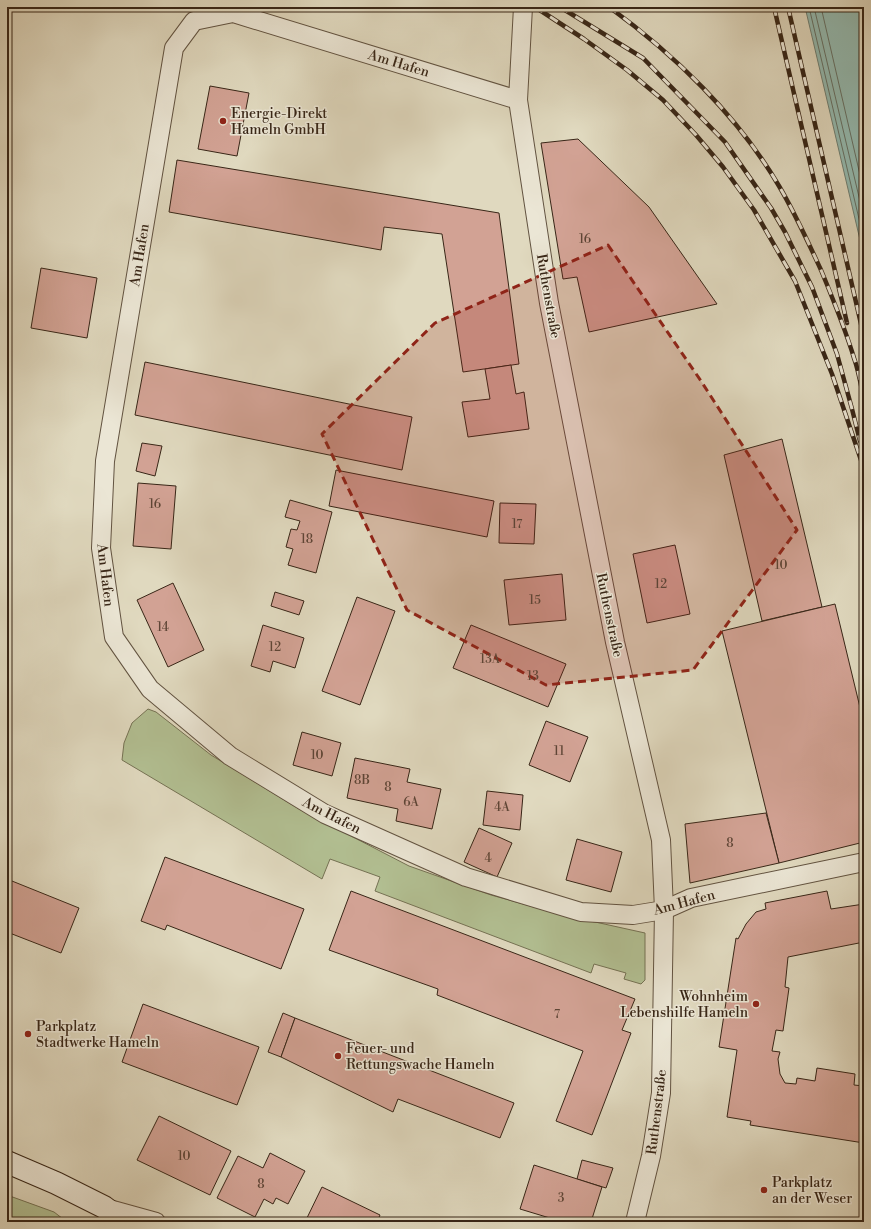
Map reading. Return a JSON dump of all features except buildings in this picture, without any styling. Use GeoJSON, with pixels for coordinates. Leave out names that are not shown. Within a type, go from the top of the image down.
{"type":"FeatureCollection","features":[{"type":"Feature","properties":{"kind":"main road"},"geometry":{"type":"LineString","coordinates":[[7,1162],[56,1183],[104,1207],[124,1222]]}},
{"type":"Feature","properties":{"kind":"street","name":"Ruthenstraße"},"geometry":{"type":"LineString","coordinates":[[523,7],[518,100],[552,319],[615,642],[661,840],[664,910],[661,1093],[651,1156],[635,1222]]}},
{"type":"Feature","properties":{"kind":"street","name":"Am Hafen"},"geometry":{"type":"LineString","coordinates":[[518,100],[233,13],[194,21],[174,48],[105,461],[101,548],[114,637],[150,689],[230,756],[325,814],[466,877],[581,912],[633,915],[664,910],[691,898],[864,862]]}},
{"type":"Feature","properties":{"kind":"street"},"geometry":{"type":"LineString","coordinates":[[104,1207],[156,1222]]}},
{"type":"Feature","properties":{"kind":"highlighted area"},"geometry":{"type":"Polygon","coordinates":[[[608,245],[701,381],[797,530],[693,670],[546,685],[407,610],[322,434],[435,323],[608,245]]]}},
{"type":"Feature","properties":{"kind":"green space"},"geometry":{"type":"Polygon","coordinates":[[[148,709],[156,712],[211,755],[299,809],[409,866],[491,895],[559,914],[645,933],[645,980],[641,984],[624,979],[626,973],[594,964],[591,973],[375,891],[380,877],[330,859],[322,879],[122,760],[124,743],[132,723],[148,709]]]}},
{"type":"Feature","properties":{"kind":"green space"},"geometry":{"type":"Polygon","coordinates":[[[7,1195],[54,1212],[67,1222],[7,1222],[7,1195]]]}},
{"type":"Feature","properties":{"kind":"water"},"geometry":{"type":"Polygon","coordinates":[[[805,7],[864,7],[864,258],[861,244],[805,7]]]}},
{"type":"Feature","properties":{"kind":"railway"},"geometry":{"type":"LineString","coordinates":[[535,7],[584,39],[627,70],[663,100],[696,135],[723,167],[754,210],[795,281],[832,374],[864,469]]}},
{"type":"Feature","properties":{"kind":"railway"},"geometry":{"type":"LineString","coordinates":[[560,7],[643,58],[725,142],[771,208],[785,232],[812,287],[837,354],[860,441]]}},
{"type":"Feature","properties":{"kind":"railway"},"geometry":{"type":"LineString","coordinates":[[609,7],[633,25],[681,66],[724,111],[763,160],[779,186],[821,270],[839,314],[857,368],[864,400]]}},
{"type":"Feature","properties":{"kind":"railway"},"geometry":{"type":"LineString","coordinates":[[774,7],[847,323]]}},
{"type":"Feature","properties":{"kind":"railway"},"geometry":{"type":"LineString","coordinates":[[788,7],[864,337]]}},
{"type":"Feature","properties":{"kind":"place","name":"Energie-Direkt Hameln GmbH"},"geometry":{"type":"Point","coordinates":[223,121]}},
{"type":"Feature","properties":{"kind":"place","name":"Wohnheim Lebenshilfe Hameln"},"geometry":{"type":"Point","coordinates":[756,1004]}},
{"type":"Feature","properties":{"kind":"place","name":"Parkplatz Stadtwerke Hameln"},"geometry":{"type":"Point","coordinates":[28,1034]}},
{"type":"Feature","properties":{"kind":"place","name":"Feuer- und Rettungswache Hameln"},"geometry":{"type":"Point","coordinates":[338,1056]}},
{"type":"Feature","properties":{"kind":"place","name":"Parkplatz an der Weser"},"geometry":{"type":"Point","coordinates":[764,1190]}}]}
